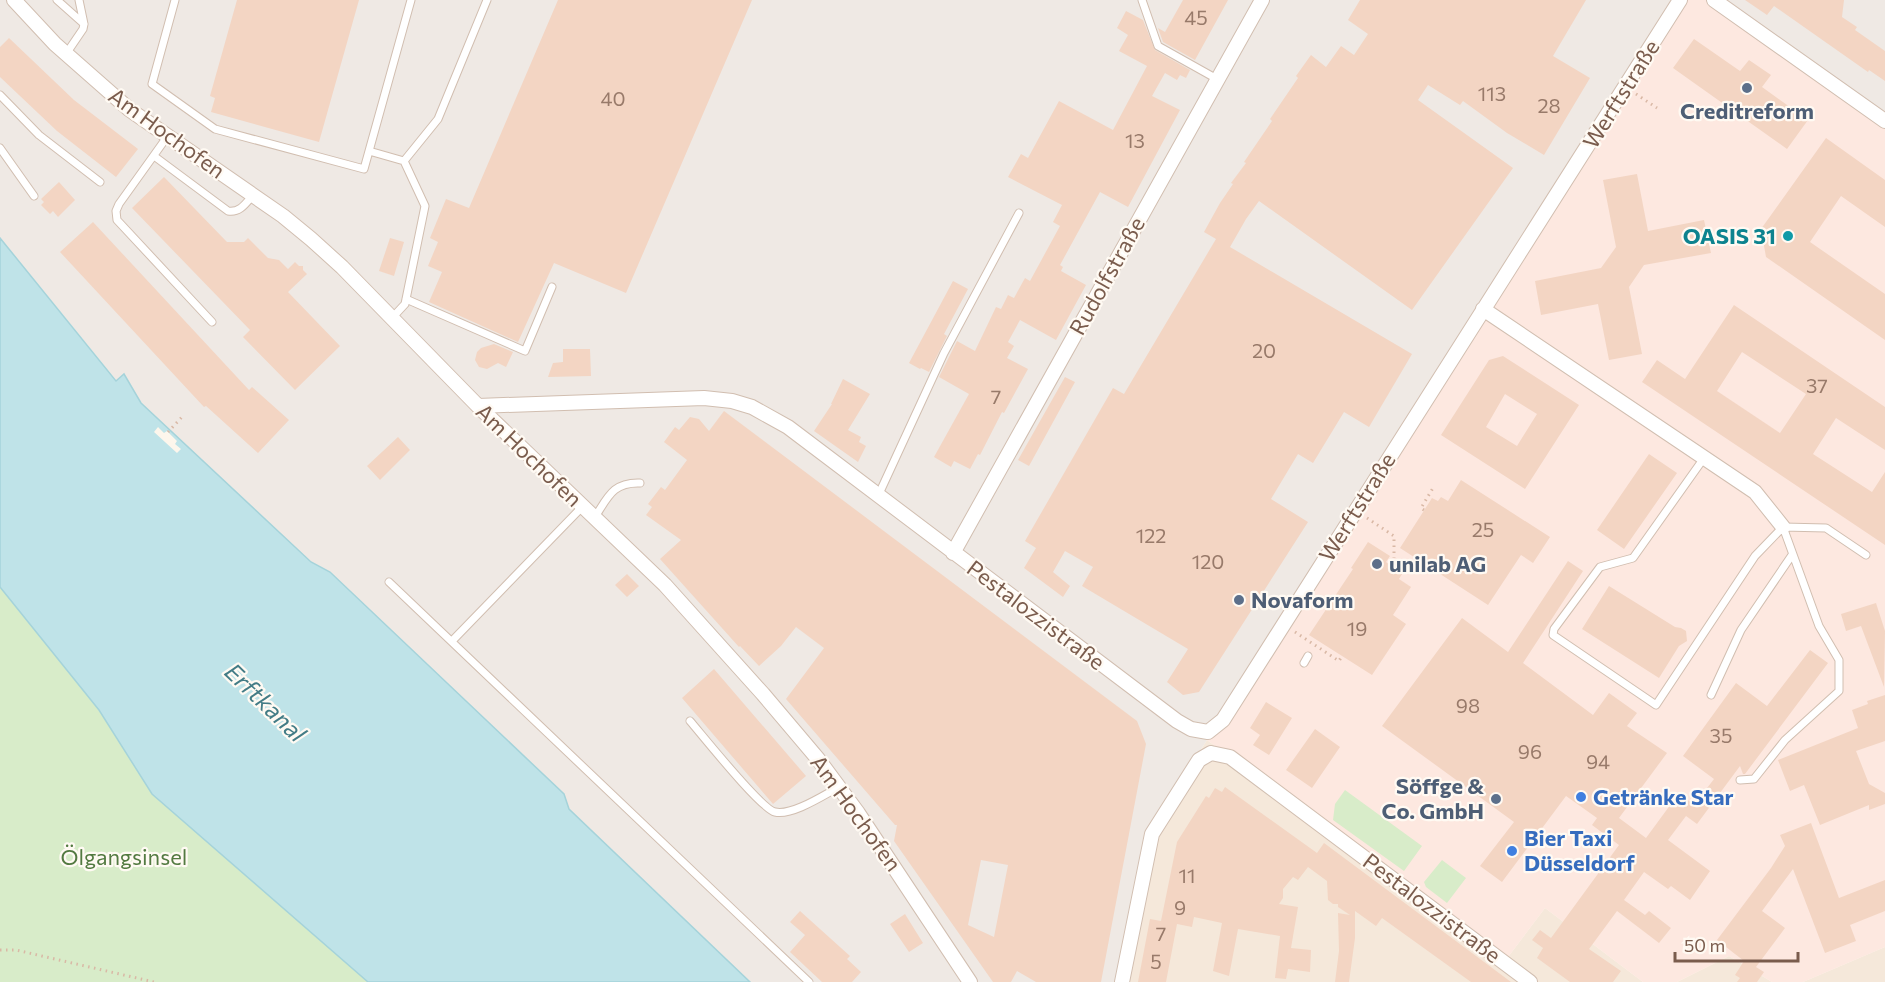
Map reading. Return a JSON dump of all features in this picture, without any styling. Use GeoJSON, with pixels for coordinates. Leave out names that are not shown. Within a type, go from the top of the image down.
{"type":"FeatureCollection","features":[{"type":"Feature","properties":{"kind":"street","name":"Am Hochofen"},"geometry":{"type":"LineString","coordinates":[[14,0],[66,54],[130,110],[253,195],[311,239],[478,406],[665,585],[812,751],[906,884],[970,982]]}},
{"type":"Feature","properties":{"kind":"street","name":"Rudolfstraße"},"geometry":{"type":"LineString","coordinates":[[953,553],[1262,0]]}},
{"type":"Feature","properties":{"kind":"street","name":"Werftstraße"},"geometry":{"type":"LineString","coordinates":[[1208,732],[1223,720],[1680,0]]}},
{"type":"Feature","properties":{"kind":"street"},"geometry":{"type":"LineString","coordinates":[[1714,0],[1885,121]]}},
{"type":"Feature","properties":{"kind":"street"},"geometry":{"type":"LineString","coordinates":[[1483,309],[1755,492],[1782,527]]}},
{"type":"Feature","properties":{"kind":"street","name":"Pestalozzistraße"},"geometry":{"type":"LineString","coordinates":[[478,406],[704,398],[732,401],[752,407],[788,427],[1177,721],[1191,729],[1208,732]]}},
{"type":"Feature","properties":{"kind":"street"},"geometry":{"type":"LineString","coordinates":[[1122,982],[1152,834],[1199,760],[1211,753],[1208,732]]}},
{"type":"Feature","properties":{"kind":"street","name":"Pestalozzistraße"},"geometry":{"type":"LineString","coordinates":[[1211,753],[1230,756],[1530,982]]}},
{"type":"Feature","properties":{"kind":"lane"},"geometry":{"type":"LineString","coordinates":[[57,0],[84,24]]}},
{"type":"Feature","properties":{"kind":"lane"},"geometry":{"type":"LineString","coordinates":[[66,54],[84,24],[79,0]]}},
{"type":"Feature","properties":{"kind":"lane"},"geometry":{"type":"LineString","coordinates":[[175,0],[152,84],[215,129],[364,169],[411,0]]}},
{"type":"Feature","properties":{"kind":"lane"},"geometry":{"type":"LineString","coordinates":[[404,161],[438,118],[487,0]]}},
{"type":"Feature","properties":{"kind":"lane"},"geometry":{"type":"LineString","coordinates":[[1142,0],[1158,46],[1217,79]]}},
{"type":"Feature","properties":{"kind":"lane"},"geometry":{"type":"LineString","coordinates":[[0,95],[39,135],[100,182]]}},
{"type":"Feature","properties":{"kind":"lane"},"geometry":{"type":"LineString","coordinates":[[167,137],[119,204],[116,212],[117,220],[212,322]]}},
{"type":"Feature","properties":{"kind":"lane"},"geometry":{"type":"LineString","coordinates":[[0,148],[34,196]]}},
{"type":"Feature","properties":{"kind":"lane"},"geometry":{"type":"LineString","coordinates":[[369,151],[404,161],[425,206],[405,304],[392,318]]}},
{"type":"Feature","properties":{"kind":"lane"},"geometry":{"type":"LineString","coordinates":[[154,156],[228,211],[234,212],[241,209],[253,195]]}},
{"type":"Feature","properties":{"kind":"lane"},"geometry":{"type":"LineString","coordinates":[[878,496],[944,353],[1019,213]]}},
{"type":"Feature","properties":{"kind":"lane"},"geometry":{"type":"LineString","coordinates":[[406,299],[525,351],[552,286]]}},
{"type":"Feature","properties":{"kind":"lane"},"geometry":{"type":"LineString","coordinates":[[1704,458],[1633,558],[1600,567],[1554,629],[1553,635],[1656,705],[1755,556],[1782,527],[1826,528],[1866,555]]}},
{"type":"Feature","properties":{"kind":"lane"},"geometry":{"type":"LineString","coordinates":[[595,517],[613,490],[626,482],[640,483]]}},
{"type":"Feature","properties":{"kind":"lane"},"geometry":{"type":"LineString","coordinates":[[452,641],[583,506]]}},
{"type":"Feature","properties":{"kind":"lane"},"geometry":{"type":"LineString","coordinates":[[1740,780],[1754,779],[1785,740],[1839,691],[1839,660],[1818,626],[1782,527]]}},
{"type":"Feature","properties":{"kind":"lane"},"geometry":{"type":"LineString","coordinates":[[1711,695],[1741,630],[1792,555]]}},
{"type":"Feature","properties":{"kind":"lane"},"geometry":{"type":"LineString","coordinates":[[389,582],[809,982]]}},
{"type":"Feature","properties":{"kind":"lane"},"geometry":{"type":"LineString","coordinates":[[690,721],[752,792],[767,808],[776,813],[790,811],[808,804],[839,787]]}},
{"type":"Feature","properties":{"kind":"path"},"geometry":{"type":"LineString","coordinates":[[1625,87],[1657,108]]}},
{"type":"Feature","properties":{"kind":"path"},"geometry":{"type":"LineString","coordinates":[[169,431],[182,417]]}},
{"type":"Feature","properties":{"kind":"path"},"geometry":{"type":"LineString","coordinates":[[1424,510],[1421,508],[1433,488]]}},
{"type":"Feature","properties":{"kind":"path"},"geometry":{"type":"LineString","coordinates":[[1369,520],[1394,536],[1394,558]]}},
{"type":"Feature","properties":{"kind":"path"},"geometry":{"type":"LineString","coordinates":[[1301,636],[1339,661],[1342,656]]}},
{"type":"Feature","properties":{"kind":"path"},"geometry":{"type":"LineString","coordinates":[[0,950],[16,950],[154,982]]}},
{"type":"Feature","properties":{"kind":"shaded area"},"geometry":{"type":"Polygon","coordinates":[[[0,0],[1678,0],[1482,304],[1147,835],[1119,982],[750,982],[569,809],[563,794],[330,572],[311,562],[141,403],[124,375],[117,381],[0,238],[0,0]]]}},
{"type":"Feature","properties":{"kind":"shaded area"},"geometry":{"type":"Polygon","coordinates":[[[1678,0],[1713,0],[1885,117],[1885,947],[1803,982],[1772,982],[1729,956],[1677,982],[1643,982],[1545,908],[1505,961],[1207,740],[1678,0]]]}},
{"type":"Feature","properties":{"kind":"shaded area"},"geometry":{"type":"Polygon","coordinates":[[[1713,0],[1885,0],[1885,117],[1713,0]]]}},
{"type":"Feature","properties":{"kind":"shaded area"},"geometry":{"type":"Polygon","coordinates":[[[1207,740],[1505,961],[1545,908],[1643,982],[1119,982],[1147,836],[1207,740]]]}},
{"type":"Feature","properties":{"kind":"shaded area"},"geometry":{"type":"Polygon","coordinates":[[[1885,947],[1885,982],[1803,982],[1885,947]]]}},
{"type":"Feature","properties":{"kind":"shaded area"},"geometry":{"type":"Polygon","coordinates":[[[1729,956],[1772,982],[1677,982],[1729,956]]]}},
{"type":"Feature","properties":{"kind":"green space","name":"Ölgangsinsel"},"geometry":{"type":"Polygon","coordinates":[[[0,546],[439,982],[0,982],[0,546]]]}},
{"type":"Feature","properties":{"kind":"green space"},"geometry":{"type":"Polygon","coordinates":[[[1345,790],[1422,846],[1404,871],[1333,820],[1335,804],[1345,790]]]}},
{"type":"Feature","properties":{"kind":"green space"},"geometry":{"type":"Polygon","coordinates":[[[1442,860],[1466,878],[1447,903],[1426,887],[1424,882],[1442,860]]]}},
{"type":"Feature","properties":{"kind":"water","name":"Erftkanal"},"geometry":{"type":"Polygon","coordinates":[[[0,238],[116,381],[124,374],[141,403],[311,562],[330,572],[564,794],[569,809],[750,982],[368,982],[152,794],[99,710],[0,587],[0,238]]]}},
{"type":"Feature","properties":{"kind":"pier"},"geometry":{"type":"Polygon","coordinates":[[[158,427],[164,433],[167,431],[177,441],[175,444],[181,449],[177,453],[154,432],[158,427]]]}},
{"type":"Feature","properties":{"kind":"building"},"geometry":{"type":"Polygon","coordinates":[[[237,0],[359,0],[319,142],[211,112],[215,98],[210,96],[237,0]]]}},
{"type":"Feature","properties":{"kind":"building"},"geometry":{"type":"Polygon","coordinates":[[[558,0],[752,0],[626,293],[554,263],[518,342],[429,302],[442,272],[428,266],[438,242],[430,238],[446,199],[469,208],[558,0]]]}},
{"type":"Feature","properties":{"kind":"building"},"geometry":{"type":"Polygon","coordinates":[[[1183,0],[1228,0],[1195,60],[1163,42],[1158,28],[1165,32],[1183,0]]]}},
{"type":"Feature","properties":{"kind":"building"},"geometry":{"type":"Polygon","coordinates":[[[1360,0],[1586,0],[1553,56],[1590,78],[1544,155],[1507,133],[1463,101],[1460,105],[1428,85],[1418,100],[1513,168],[1412,310],[1259,201],[1246,219],[1230,247],[1412,354],[1369,427],[1344,412],[1313,463],[1298,454],[1271,499],[1308,522],[1199,692],[1183,695],[1167,682],[1188,649],[1082,586],[1093,567],[1065,551],[1053,572],[1070,586],[1063,597],[1024,568],[1036,548],[1025,541],[1113,388],[1124,394],[1216,239],[1204,232],[1233,184],[1231,183],[1272,121],[1270,119],[1298,78],[1296,76],[1311,55],[1326,67],[1341,46],[1354,55],[1368,34],[1348,20],[1360,0]]]}},
{"type":"Feature","properties":{"kind":"building"},"geometry":{"type":"Polygon","coordinates":[[[1745,0],[1844,0],[1842,17],[1857,27],[1855,30],[1885,51],[1885,81],[1869,70],[1868,72],[1774,6],[1767,15],[1745,0]]]}},
{"type":"Feature","properties":{"kind":"building"},"geometry":{"type":"Polygon","coordinates":[[[1126,11],[1143,20],[1155,50],[1190,70],[1186,78],[1180,75],[1177,80],[1165,73],[1152,96],[1180,110],[1128,207],[1100,192],[1060,265],[1063,267],[1061,271],[1086,285],[1056,340],[1020,320],[1008,342],[1014,346],[1007,358],[1028,369],[970,469],[954,461],[951,467],[934,457],[969,394],[939,377],[957,341],[975,351],[996,307],[1001,309],[1008,295],[1014,298],[1025,278],[1030,281],[1060,226],[1053,222],[1062,205],[1008,177],[1021,154],[1028,158],[1059,101],[1113,130],[1147,66],[1119,51],[1128,35],[1117,28],[1126,11]]]}},
{"type":"Feature","properties":{"kind":"building"},"geometry":{"type":"Polygon","coordinates":[[[9,38],[74,100],[138,149],[116,177],[57,131],[0,77],[0,47],[9,38]]]}},
{"type":"Feature","properties":{"kind":"building"},"geometry":{"type":"Polygon","coordinates":[[[1694,39],[1740,71],[1749,60],[1771,75],[1762,87],[1808,120],[1787,149],[1673,68],[1694,39]]]}},
{"type":"Feature","properties":{"kind":"building","name":"OASIS 31"},"geometry":{"type":"Polygon","coordinates":[[[1826,138],[1885,180],[1885,227],[1841,196],[1810,242],[1885,294],[1885,340],[1766,257],[1761,229],[1826,138]]]}},
{"type":"Feature","properties":{"kind":"building"},"geometry":{"type":"Polygon","coordinates":[[[1637,174],[1648,231],[1704,220],[1711,253],[1644,265],[1629,287],[1642,354],[1609,360],[1598,304],[1541,315],[1535,281],[1601,268],[1616,247],[1603,180],[1637,174]]]}},
{"type":"Feature","properties":{"kind":"building"},"geometry":{"type":"Polygon","coordinates":[[[164,177],[227,242],[244,242],[248,238],[268,258],[279,260],[288,269],[295,262],[303,266],[307,274],[288,292],[340,346],[295,390],[243,337],[250,330],[132,208],[164,177]]]}},
{"type":"Feature","properties":{"kind":"building"},"geometry":{"type":"Polygon","coordinates":[[[59,182],[75,200],[58,217],[53,211],[50,214],[41,205],[44,202],[41,199],[59,182]]]}},
{"type":"Feature","properties":{"kind":"building"},"geometry":{"type":"Polygon","coordinates":[[[93,222],[249,390],[252,387],[289,420],[258,453],[206,406],[204,407],[60,252],[93,222]]]}},
{"type":"Feature","properties":{"kind":"building"},"geometry":{"type":"Polygon","coordinates":[[[390,238],[404,242],[394,276],[379,271],[390,238]]]}},
{"type":"Feature","properties":{"kind":"building"},"geometry":{"type":"Polygon","coordinates":[[[953,281],[968,289],[944,334],[947,336],[929,372],[909,363],[953,281]]]}},
{"type":"Feature","properties":{"kind":"building"},"geometry":{"type":"Polygon","coordinates":[[[1734,305],[1885,407],[1885,450],[1836,418],[1813,454],[1872,492],[1885,472],[1885,545],[1642,382],[1657,360],[1685,379],[1734,305]],[[1742,352],[1717,391],[1780,433],[1806,394],[1742,352]]]}},
{"type":"Feature","properties":{"kind":"building"},"geometry":{"type":"Polygon","coordinates":[[[494,344],[513,352],[506,367],[498,363],[487,369],[479,367],[475,360],[477,352],[481,348],[494,344]]]}},
{"type":"Feature","properties":{"kind":"building"},"geometry":{"type":"Polygon","coordinates":[[[563,349],[590,349],[591,376],[548,377],[553,363],[563,362],[563,349]]]}},
{"type":"Feature","properties":{"kind":"building"},"geometry":{"type":"Polygon","coordinates":[[[1503,356],[1579,405],[1525,489],[1441,435],[1489,360],[1503,356]],[[1505,394],[1486,427],[1517,446],[1537,414],[1505,394]]]}},
{"type":"Feature","properties":{"kind":"building"},"geometry":{"type":"Polygon","coordinates":[[[1065,377],[1075,382],[1029,466],[1018,460],[1065,377]]]}},
{"type":"Feature","properties":{"kind":"building"},"geometry":{"type":"Polygon","coordinates":[[[843,379],[870,394],[848,430],[861,437],[859,442],[866,446],[858,462],[814,431],[832,404],[843,379]]]}},
{"type":"Feature","properties":{"kind":"building"},"geometry":{"type":"Polygon","coordinates":[[[724,411],[1137,721],[1146,744],[1101,982],[1036,982],[1017,971],[1011,982],[993,982],[894,841],[897,825],[786,699],[824,648],[796,627],[781,646],[759,666],[660,559],[681,540],[646,515],[652,507],[648,504],[661,487],[665,490],[687,460],[664,442],[675,427],[679,430],[690,417],[699,419],[709,431],[724,411]],[[981,860],[968,925],[994,937],[1008,865],[981,860]]]}},
{"type":"Feature","properties":{"kind":"building"},"geometry":{"type":"Polygon","coordinates":[[[398,437],[410,450],[380,480],[367,466],[398,437]]]}},
{"type":"Feature","properties":{"kind":"building"},"geometry":{"type":"Polygon","coordinates":[[[1649,454],[1677,473],[1624,549],[1597,530],[1649,454]]]}},
{"type":"Feature","properties":{"kind":"building"},"geometry":{"type":"Polygon","coordinates":[[[1461,480],[1550,537],[1533,563],[1521,555],[1488,605],[1400,548],[1432,498],[1438,501],[1441,497],[1448,501],[1461,480]]]}},
{"type":"Feature","properties":{"kind":"building"},"geometry":{"type":"Polygon","coordinates":[[[1368,542],[1390,556],[1386,562],[1402,574],[1399,579],[1411,587],[1393,615],[1406,624],[1372,675],[1309,635],[1368,542]]]}},
{"type":"Feature","properties":{"kind":"building"},"geometry":{"type":"Polygon","coordinates":[[[1568,561],[1583,571],[1523,663],[1593,715],[1609,693],[1637,713],[1627,726],[1667,753],[1619,818],[1646,838],[1679,793],[1694,805],[1714,779],[1683,756],[1736,683],[1767,706],[1810,650],[1828,663],[1745,774],[1740,766],[1697,824],[1686,816],[1668,840],[1710,871],[1690,900],[1671,886],[1668,889],[1644,872],[1624,900],[1645,915],[1649,911],[1671,928],[1659,943],[1617,911],[1589,949],[1621,971],[1613,982],[1570,982],[1537,958],[1543,948],[1532,940],[1540,930],[1551,938],[1619,845],[1592,825],[1597,818],[1566,796],[1502,882],[1480,866],[1514,822],[1382,726],[1462,618],[1508,652],[1568,561]]]}},
{"type":"Feature","properties":{"kind":"building"},"geometry":{"type":"Polygon","coordinates":[[[627,574],[639,586],[627,597],[615,585],[627,574]]]}},
{"type":"Feature","properties":{"kind":"building"},"geometry":{"type":"Polygon","coordinates":[[[1609,586],[1675,627],[1686,631],[1687,641],[1679,646],[1659,678],[1582,629],[1609,586]]]}},
{"type":"Feature","properties":{"kind":"building"},"geometry":{"type":"Polygon","coordinates":[[[1876,603],[1885,631],[1884,687],[1861,626],[1846,631],[1841,614],[1876,603]]]}},
{"type":"Feature","properties":{"kind":"building"},"geometry":{"type":"Polygon","coordinates":[[[714,669],[806,776],[773,804],[682,698],[714,669]]]}},
{"type":"Feature","properties":{"kind":"building"},"geometry":{"type":"Polygon","coordinates":[[[1885,695],[1885,741],[1856,751],[1869,784],[1885,793],[1885,804],[1869,810],[1869,805],[1820,825],[1804,785],[1790,791],[1778,760],[1858,728],[1852,710],[1868,704],[1867,701],[1885,695]]]}},
{"type":"Feature","properties":{"kind":"building"},"geometry":{"type":"Polygon","coordinates":[[[1266,702],[1292,718],[1269,755],[1253,745],[1260,735],[1250,728],[1266,702]]]}},
{"type":"Feature","properties":{"kind":"building"},"geometry":{"type":"Polygon","coordinates":[[[1315,729],[1340,747],[1312,788],[1286,770],[1315,729]]]}},
{"type":"Feature","properties":{"kind":"building"},"geometry":{"type":"Polygon","coordinates":[[[1225,787],[1317,853],[1324,843],[1511,982],[1471,982],[1382,918],[1376,926],[1355,911],[1355,938],[1349,982],[1335,982],[1339,951],[1338,913],[1350,915],[1338,907],[1338,904],[1333,904],[1328,900],[1327,881],[1308,867],[1298,880],[1293,877],[1283,889],[1283,898],[1279,904],[1298,907],[1291,948],[1311,950],[1310,972],[1288,969],[1286,979],[1275,978],[1280,936],[1238,929],[1229,976],[1213,971],[1222,923],[1194,917],[1192,927],[1177,924],[1166,982],[1138,982],[1150,919],[1161,921],[1177,842],[1206,796],[1209,798],[1215,788],[1222,792],[1225,787]]]}},
{"type":"Feature","properties":{"kind":"building"},"geometry":{"type":"Polygon","coordinates":[[[1811,823],[1839,898],[1885,880],[1885,911],[1850,925],[1856,941],[1825,953],[1793,869],[1762,911],[1785,928],[1756,967],[1764,972],[1757,982],[1737,982],[1740,978],[1735,975],[1744,961],[1717,940],[1785,846],[1780,835],[1811,823]]]}},
{"type":"Feature","properties":{"kind":"building"},"geometry":{"type":"Polygon","coordinates":[[[800,911],[850,956],[847,959],[861,972],[852,982],[822,982],[790,952],[805,935],[790,922],[800,911]]]}},
{"type":"Feature","properties":{"kind":"building"},"geometry":{"type":"Polygon","coordinates":[[[905,914],[923,943],[909,952],[890,924],[905,914]]]}},
{"type":"Feature","properties":{"kind":"place","name":"Creditreform"},"geometry":{"type":"Point","coordinates":[1747,88]}},
{"type":"Feature","properties":{"kind":"place","name":"OASIS 31"},"geometry":{"type":"Point","coordinates":[1788,236]}},
{"type":"Feature","properties":{"kind":"place","name":"unilab AG"},"geometry":{"type":"Point","coordinates":[1377,564]}},
{"type":"Feature","properties":{"kind":"place","name":"Novaform"},"geometry":{"type":"Point","coordinates":[1239,600]}},
{"type":"Feature","properties":{"kind":"place","name":"Getränke Star"},"geometry":{"type":"Point","coordinates":[1581,797]}},
{"type":"Feature","properties":{"kind":"place","name":"Söffge & Co. GmbH"},"geometry":{"type":"Point","coordinates":[1496,799]}},
{"type":"Feature","properties":{"kind":"place","name":"Bier Taxi Düsseldorf"},"geometry":{"type":"Point","coordinates":[1512,851]}}]}
